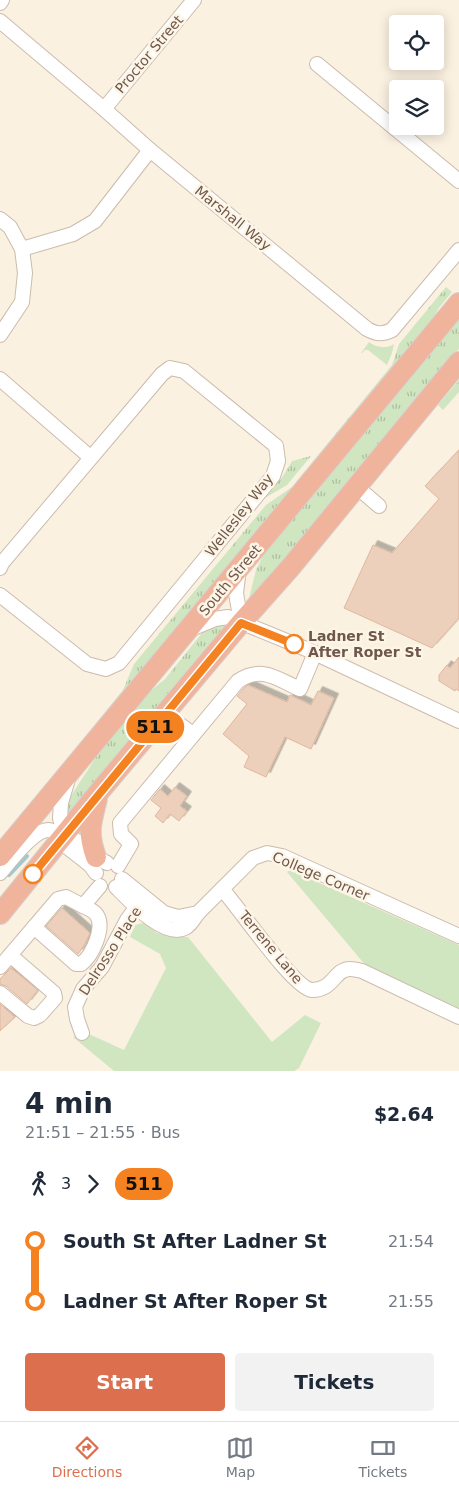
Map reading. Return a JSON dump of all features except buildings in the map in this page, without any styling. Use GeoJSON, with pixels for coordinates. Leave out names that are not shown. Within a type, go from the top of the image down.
{"type":"FeatureCollection","features":[{"type":"Feature","properties":{"kind":"highway","name":"South Street"},"geometry":{"type":"LineString","coordinates":[[0,856],[459,303]]}},
{"type":"Feature","properties":{"kind":"highway"},"geometry":{"type":"LineString","coordinates":[[0,914],[99,792],[241,623],[290,568],[459,362]]}},
{"type":"Feature","properties":{"kind":"highway"},"geometry":{"type":"LineString","coordinates":[[99,792],[90,829],[90,841],[108,873]]}},
{"type":"Feature","properties":{"kind":"street","name":"Proctor Street"},"geometry":{"type":"LineString","coordinates":[[104,109],[194,0]]}},
{"type":"Feature","properties":{"kind":"street","name":"Marshall Way"},"geometry":{"type":"LineString","coordinates":[[0,21],[150,150],[374,333],[380,334],[392,330],[459,250]]}},
{"type":"Feature","properties":{"kind":"street"},"geometry":{"type":"LineString","coordinates":[[317,64],[459,181]]}},
{"type":"Feature","properties":{"kind":"street"},"geometry":{"type":"LineString","coordinates":[[22,249],[73,234],[95,221],[150,150]]}},
{"type":"Feature","properties":{"kind":"street"},"geometry":{"type":"LineString","coordinates":[[0,219],[10,228],[22,249],[26,274],[22,302],[0,335]]}},
{"type":"Feature","properties":{"kind":"street","name":"Wellesley Way"},"geometry":{"type":"LineString","coordinates":[[0,568],[90,457],[162,374],[170,368],[184,371],[276,446],[278,461],[273,476],[119,663],[106,669],[87,664],[0,595]]}},
{"type":"Feature","properties":{"kind":"street"},"geometry":{"type":"LineString","coordinates":[[0,379],[90,457]]}},
{"type":"Feature","properties":{"kind":"street"},"geometry":{"type":"LineString","coordinates":[[357,487],[379,506]]}},
{"type":"Feature","properties":{"kind":"street"},"geometry":{"type":"LineString","coordinates":[[239,569],[236,593],[241,623]]}},
{"type":"Feature","properties":{"kind":"street"},"geometry":{"type":"LineString","coordinates":[[188,630],[215,619],[228,618],[315,653],[459,721]]}},
{"type":"Feature","properties":{"kind":"street"},"geometry":{"type":"LineString","coordinates":[[83,906],[131,844],[121,834],[120,823],[238,680],[248,674],[262,672],[300,690],[315,653]]}},
{"type":"Feature","properties":{"kind":"street"},"geometry":{"type":"LineString","coordinates":[[161,720],[182,724],[193,735]]}},
{"type":"Feature","properties":{"kind":"street"},"geometry":{"type":"LineString","coordinates":[[64,836],[60,818],[61,803],[68,780],[86,752]]}},
{"type":"Feature","properties":{"kind":"street","name":"College Corner"},"geometry":{"type":"LineString","coordinates":[[0,873],[22,847],[40,833],[50,830],[74,839],[141,902],[164,913],[178,917],[198,913],[253,858],[267,853],[282,856],[459,936]]}},
{"type":"Feature","properties":{"kind":"street","name":"Terrene Lane"},"geometry":{"type":"LineString","coordinates":[[222,890],[298,982],[308,990],[322,990],[331,984],[338,974],[349,968],[362,970],[459,1017]]}},
{"type":"Feature","properties":{"kind":"street"},"geometry":{"type":"LineString","coordinates":[[0,967],[10,955],[34,927],[58,899],[62,896],[95,913],[100,922],[99,933],[86,961],[81,964],[76,964],[34,927]]}},
{"type":"Feature","properties":{"kind":"street","name":"Delrosso Place"},"geometry":{"type":"LineString","coordinates":[[82,1033],[75,1007],[83,989],[102,967],[127,920],[141,902]]}},
{"type":"Feature","properties":{"kind":"street"},"geometry":{"type":"LineString","coordinates":[[0,993],[28,1016],[34,1018],[40,1015],[55,998],[54,993],[10,955]]}},
{"type":"Feature","properties":{"kind":"green space"},"geometry":{"type":"Polygon","coordinates":[[[446,287],[452,292],[438,309],[432,323],[61,767],[123,690],[134,664],[266,505],[292,487],[392,365],[399,344],[446,287]]]}},
{"type":"Feature","properties":{"kind":"green space"},"geometry":{"type":"Polygon","coordinates":[[[459,320],[459,349],[251,602],[248,602],[256,570],[267,548],[447,330],[459,320]]]}},
{"type":"Feature","properties":{"kind":"green space"},"geometry":{"type":"Polygon","coordinates":[[[369,342],[375,346],[382,347],[394,344],[387,365],[368,350],[361,353],[369,342]]]}},
{"type":"Feature","properties":{"kind":"green space"},"geometry":{"type":"Polygon","coordinates":[[[459,380],[459,392],[443,410],[438,405],[459,380]]]}},
{"type":"Feature","properties":{"kind":"green space"},"geometry":{"type":"Polygon","coordinates":[[[311,456],[287,485],[265,498],[283,476],[292,461],[311,456]]]}},
{"type":"Feature","properties":{"kind":"green space"},"geometry":{"type":"Polygon","coordinates":[[[229,623],[68,821],[63,811],[67,802],[104,745],[147,694],[165,679],[202,633],[214,626],[229,623]]]}},
{"type":"Feature","properties":{"kind":"green space"},"geometry":{"type":"Polygon","coordinates":[[[290,870],[459,945],[459,1009],[367,967],[287,872],[290,870]]]}},
{"type":"Feature","properties":{"kind":"green space"},"geometry":{"type":"Polygon","coordinates":[[[143,923],[157,933],[170,937],[188,937],[272,1042],[305,1015],[321,1023],[299,1068],[294,1071],[114,1071],[73,1037],[89,1034],[124,1050],[166,968],[160,954],[130,937],[135,925],[143,923]]]}},
{"type":"Feature","properties":{"kind":"waterway"},"geometry":{"type":"LineString","coordinates":[[9,875],[27,856]]}},
{"type":"Feature","properties":{"kind":"bus line","name":"511"},"geometry":{"type":"LineString","coordinates":[[33,874],[99,792],[241,623],[294,644]]}},
{"type":"Feature","properties":{"kind":"place","name":"Ladner St After Roper St"},"geometry":{"type":"Point","coordinates":[294,644]}}]}
